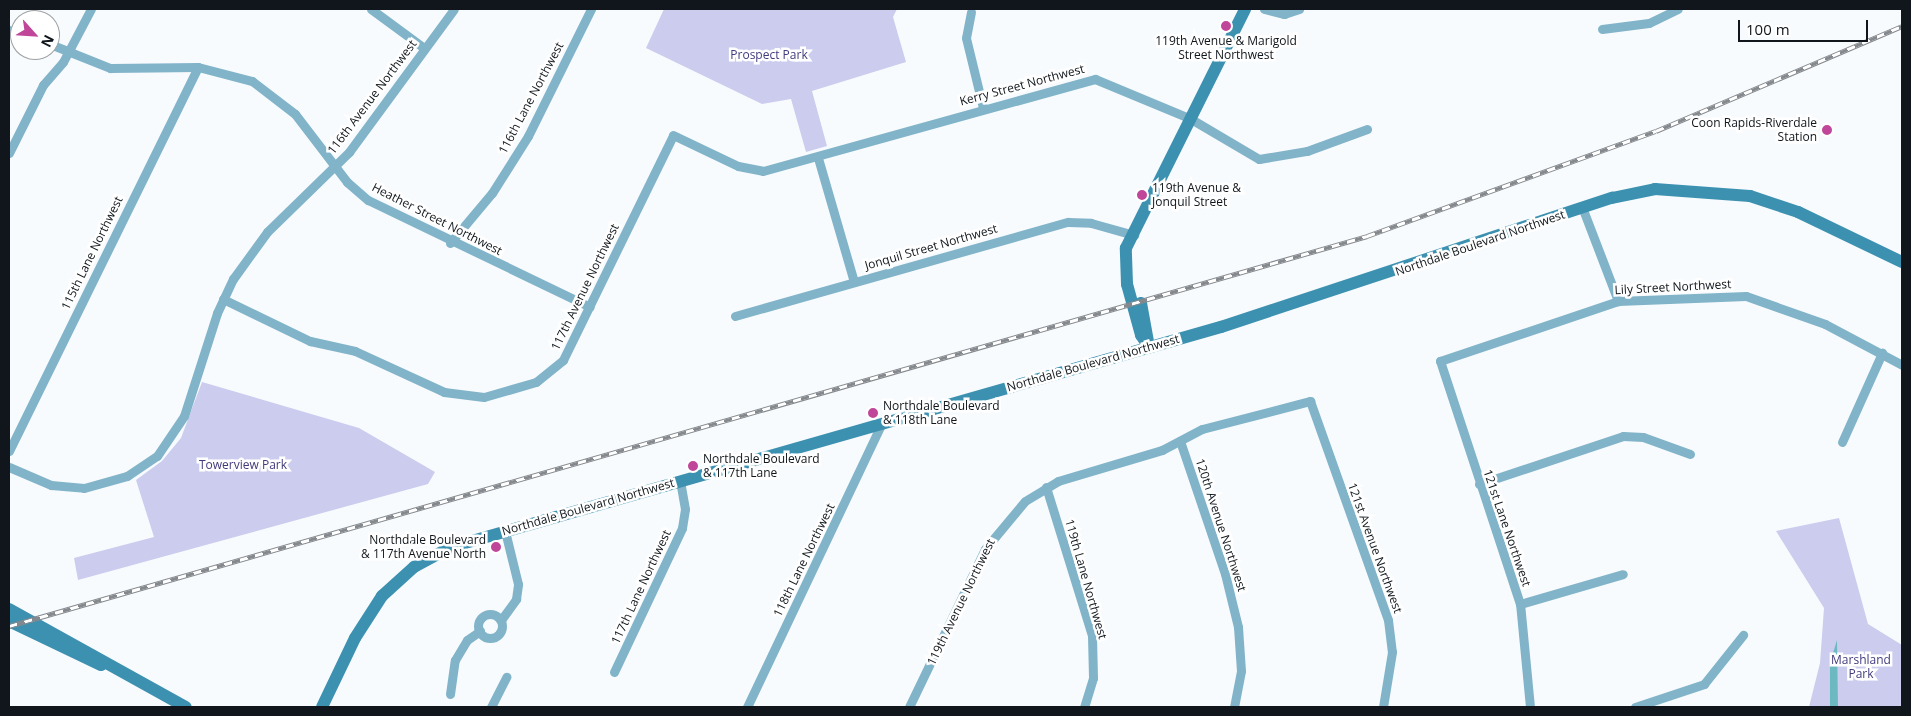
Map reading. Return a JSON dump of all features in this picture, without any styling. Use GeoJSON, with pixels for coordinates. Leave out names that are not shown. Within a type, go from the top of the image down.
{"type":"FeatureCollection","features":[{"type":"Feature","properties":{"kind":"street"},"geometry":{"type":"LineString","coordinates":[[9,153],[43,85],[70,51],[91,9]]}},
{"type":"Feature","properties":{"kind":"street"},"geometry":{"type":"LineString","coordinates":[[370,9],[424,48]]}},
{"type":"Feature","properties":{"kind":"street","name":"116th Avenue Northwest"},"geometry":{"type":"LineString","coordinates":[[9,467],[42,482],[78,488],[110,483],[137,471],[160,452],[180,424],[223,299],[267,232],[336,167],[454,9]]}},
{"type":"Feature","properties":{"kind":"street","name":"116th Lane Northwest"},"geometry":{"type":"LineString","coordinates":[[450,243],[492,193],[524,143],[591,9]]}},
{"type":"Feature","properties":{"kind":"street"},"geometry":{"type":"LineString","coordinates":[[1149,347],[1150,331],[1133,276],[1134,235],[1245,9]]}},
{"type":"Feature","properties":{"kind":"street"},"geometry":{"type":"LineString","coordinates":[[1264,9],[1284,14],[1299,9]]}},
{"type":"Feature","properties":{"kind":"street"},"geometry":{"type":"LineString","coordinates":[[1602,29],[1648,23],[1678,9]]}},
{"type":"Feature","properties":{"kind":"street"},"geometry":{"type":"LineString","coordinates":[[971,12],[966,38],[983,108]]}},
{"type":"Feature","properties":{"kind":"street","name":"Heather Street Northwest"},"geometry":{"type":"LineString","coordinates":[[60,48],[110,68],[198,67],[229,72],[268,90],[295,114],[336,167],[368,200],[450,243],[590,307]]}},
{"type":"Feature","properties":{"kind":"street","name":"115th Lane Northwest"},"geometry":{"type":"LineString","coordinates":[[9,451],[198,67]]}},
{"type":"Feature","properties":{"kind":"street","name":"Kerry Street Northwest"},"geometry":{"type":"LineString","coordinates":[[673,135],[751,170],[818,158],[983,108],[1095,78],[1191,119],[1242,153],[1268,160],[1367,129]]}},
{"type":"Feature","properties":{"kind":"street","name":"117th Avenue Northwest"},"geometry":{"type":"LineString","coordinates":[[223,299],[310,341],[355,351],[444,392],[484,397],[541,380],[563,360],[673,135]]}},
{"type":"Feature","properties":{"kind":"street"},"geometry":{"type":"LineString","coordinates":[[818,158],[854,282]]}},
{"type":"Feature","properties":{"kind":"street","name":"Northdale Boulevard Northwest"},"geometry":{"type":"LineString","coordinates":[[322,707],[355,638],[382,596],[414,567],[451,547],[1149,347],[1388,274],[1582,208],[1656,189],[1750,196],[1798,212],[1902,262]]}},
{"type":"Feature","properties":{"kind":"street"},"geometry":{"type":"LineString","coordinates":[[1582,208],[1618,301]]}},
{"type":"Feature","properties":{"kind":"street","name":"Jonquil Street Northwest"},"geometry":{"type":"LineString","coordinates":[[735,316],[1068,222],[1090,223],[1134,235]]}},
{"type":"Feature","properties":{"kind":"street","name":"Lily Street Northwest"},"geometry":{"type":"LineString","coordinates":[[1440,361],[1618,301],[1746,296],[1825,324],[1902,365]]}},
{"type":"Feature","properties":{"kind":"street"},"geometry":{"type":"LineString","coordinates":[[1842,442],[1882,353]]}},
{"type":"Feature","properties":{"kind":"street","name":"121st Lane Northwest"},"geometry":{"type":"LineString","coordinates":[[1440,361],[1520,604],[1530,707]]}},
{"type":"Feature","properties":{"kind":"street","name":"121st Avenue Northwest"},"geometry":{"type":"LineString","coordinates":[[1180,441],[1202,430],[1310,400],[1388,620],[1392,652],[1383,707]]}},
{"type":"Feature","properties":{"kind":"street","name":"118th Lane Northwest"},"geometry":{"type":"LineString","coordinates":[[747,707],[882,423]]}},
{"type":"Feature","properties":{"kind":"street"},"geometry":{"type":"LineString","coordinates":[[1479,484],[1622,436],[1643,437],[1690,454]]}},
{"type":"Feature","properties":{"kind":"street"},"geometry":{"type":"LineString","coordinates":[[1046,487],[1180,441]]}},
{"type":"Feature","properties":{"kind":"street","name":"120th Avenue Northwest"},"geometry":{"type":"LineString","coordinates":[[1180,441],[1226,574],[1238,627],[1241,671],[1234,707]]}},
{"type":"Feature","properties":{"kind":"street","name":"117th Lane Northwest"},"geometry":{"type":"LineString","coordinates":[[614,672],[682,528],[685,509],[680,482]]}},
{"type":"Feature","properties":{"kind":"street","name":"119th Avenue Northwest"},"geometry":{"type":"LineString","coordinates":[[909,707],[989,542],[1011,514],[1046,487]]}},
{"type":"Feature","properties":{"kind":"street","name":"119th Lane Northwest"},"geometry":{"type":"LineString","coordinates":[[1046,487],[1092,636],[1093,678],[1084,707]]}},
{"type":"Feature","properties":{"kind":"street"},"geometry":{"type":"LineString","coordinates":[[501,620],[494,614],[485,615],[479,622],[480,631],[486,637],[496,636],[501,620],[516,599],[518,584],[505,531]]}},
{"type":"Feature","properties":{"kind":"street"},"geometry":{"type":"LineString","coordinates":[[1520,604],[1623,574]]}},
{"type":"Feature","properties":{"kind":"street"},"geometry":{"type":"LineString","coordinates":[[9,609],[83,647],[114,669],[186,707]]}},
{"type":"Feature","properties":{"kind":"street"},"geometry":{"type":"LineString","coordinates":[[9,622],[75,656],[114,669]]}},
{"type":"Feature","properties":{"kind":"street"},"geometry":{"type":"LineString","coordinates":[[450,694],[455,660],[467,640],[480,631]]}},
{"type":"Feature","properties":{"kind":"street"},"geometry":{"type":"LineString","coordinates":[[1635,707],[1704,684],[1743,635]]}},
{"type":"Feature","properties":{"kind":"street"},"geometry":{"type":"LineString","coordinates":[[491,707],[506,677]]}},
{"type":"Feature","properties":{"kind":"green space","name":"Prospect Park"},"geometry":{"type":"Polygon","coordinates":[[[664,9],[897,9],[893,17],[906,62],[812,91],[827,146],[806,152],[791,99],[762,104],[646,48],[664,9]]]}},
{"type":"Feature","properties":{"kind":"green space","name":"Towerview Park"},"geometry":{"type":"Polygon","coordinates":[[[202,382],[359,428],[435,472],[428,484],[78,580],[74,558],[154,537],[136,480],[162,461],[181,438],[202,382]]]}},
{"type":"Feature","properties":{"kind":"green space","name":"Marshland Park"},"geometry":{"type":"Polygon","coordinates":[[[1839,518],[1868,624],[1902,645],[1902,707],[1809,707],[1820,663],[1824,608],[1776,531],[1839,518]]]}},
{"type":"Feature","properties":{"kind":"shaded area"},"geometry":{"type":"Polygon","coordinates":[[[1837,640],[1838,707],[1830,707],[1830,663],[1837,640]]]}},
{"type":"Feature","properties":{"kind":"railway"},"geometry":{"type":"LineString","coordinates":[[9,626],[1367,236],[1656,131],[1902,26]]}},
{"type":"Feature","properties":{"kind":"place","name":"119th Avenue & Marigold Street Northwest"},"geometry":{"type":"Point","coordinates":[1226,26]}},
{"type":"Feature","properties":{"kind":"place","name":"Coon Rapids-Riverdale Station"},"geometry":{"type":"Point","coordinates":[1827,130]}},
{"type":"Feature","properties":{"kind":"place","name":"119th Avenue & Jonquil Street"},"geometry":{"type":"Point","coordinates":[1142,195]}},
{"type":"Feature","properties":{"kind":"place","name":"Northdale Boulevard & 118th Lane"},"geometry":{"type":"Point","coordinates":[873,413]}},
{"type":"Feature","properties":{"kind":"place","name":"Northdale Boulevard & 117th Lane"},"geometry":{"type":"Point","coordinates":[693,466]}},
{"type":"Feature","properties":{"kind":"place","name":"Northdale Boulevard & 117th Avenue North"},"geometry":{"type":"Point","coordinates":[496,547]}}]}
